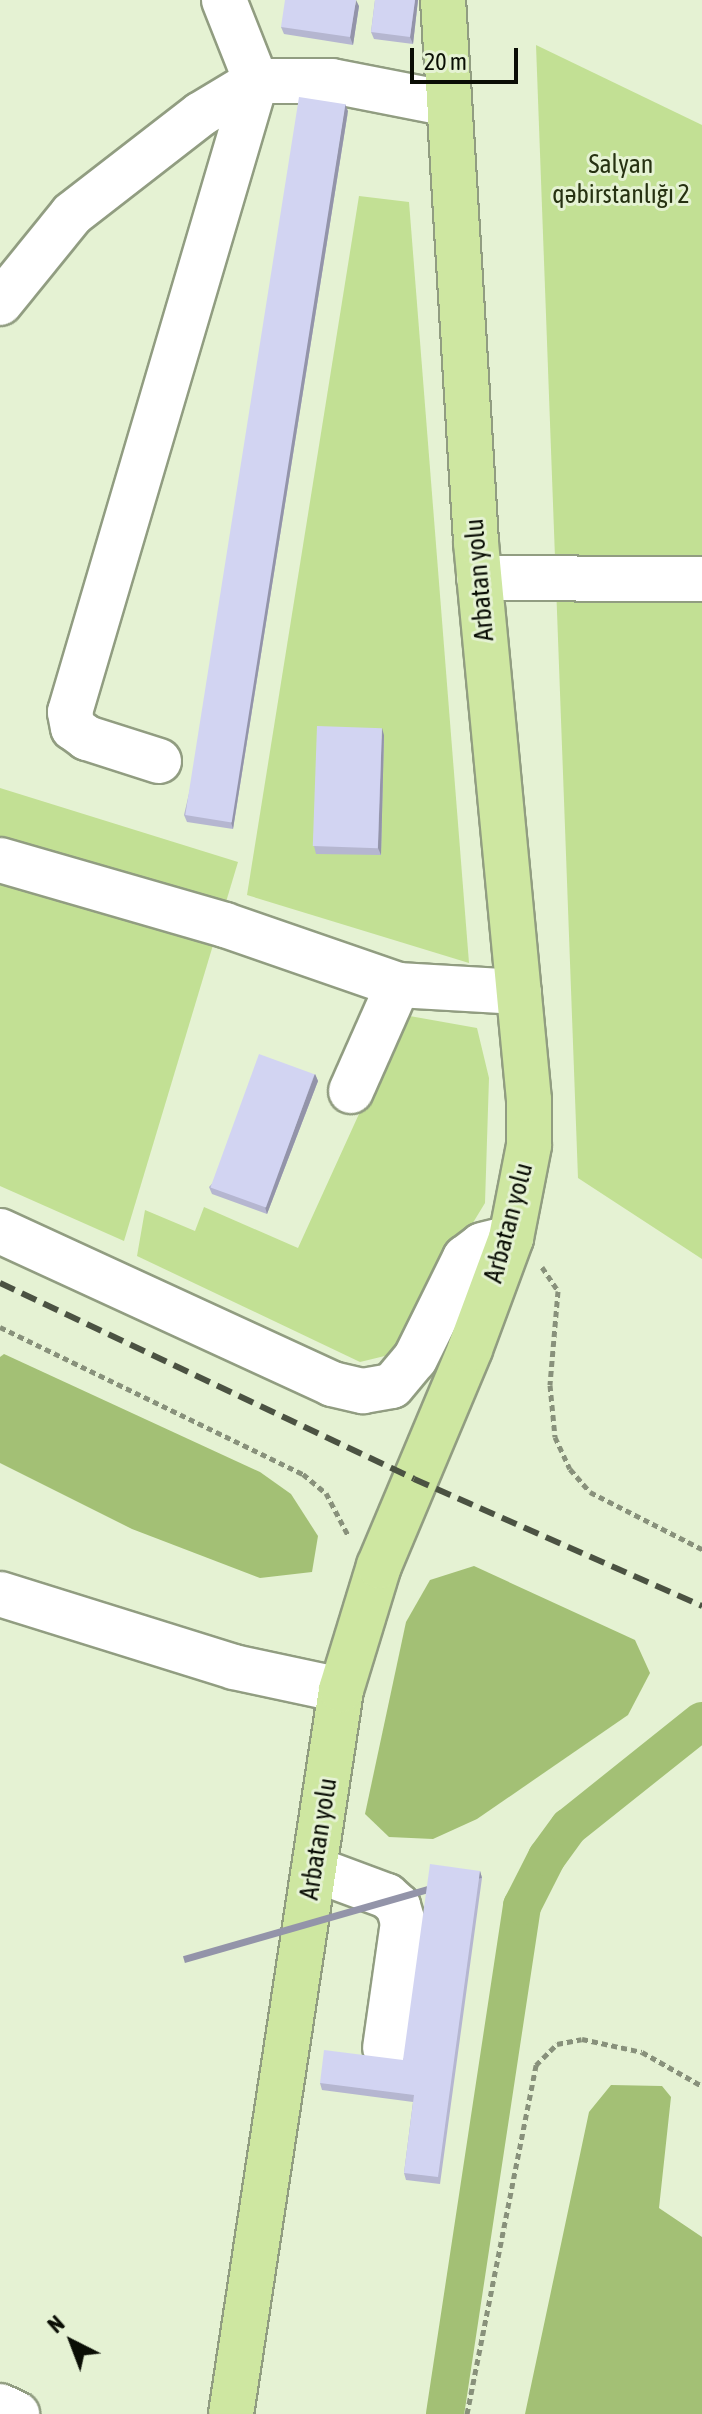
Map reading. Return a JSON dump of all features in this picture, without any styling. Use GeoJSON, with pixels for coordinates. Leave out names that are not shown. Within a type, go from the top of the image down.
{"type":"FeatureCollection","features":[{"type":"Feature","properties":{"kind":"main road","name":"Arbatan yolu"},"geometry":{"type":"LineString","coordinates":[[231,2414],[341,1690],[379,1566],[470,1349],[511,1238],[529,1145],[519,992],[479,578],[443,0]]}},
{"type":"Feature","properties":{"kind":"street"},"geometry":{"type":"LineString","coordinates":[[159,761],[87,738],[73,728],[70,712],[256,81],[224,0]]}},
{"type":"Feature","properties":{"kind":"street"},"geometry":{"type":"LineString","coordinates":[[0,303],[72,214],[201,114],[256,81],[332,81],[449,104]]}},
{"type":"Feature","properties":{"kind":"street"},"geometry":{"type":"LineString","coordinates":[[479,578],[702,579]]}},
{"type":"Feature","properties":{"kind":"street"},"geometry":{"type":"LineString","coordinates":[[0,860],[225,925],[398,985],[519,992]]}},
{"type":"Feature","properties":{"kind":"street"},"geometry":{"type":"LineString","coordinates":[[351,1091],[398,985]]}},
{"type":"Feature","properties":{"kind":"street"},"geometry":{"type":"LineString","coordinates":[[0,1231],[332,1384],[363,1391],[392,1386],[415,1359],[465,1258],[489,1241],[511,1238]]}},
{"type":"Feature","properties":{"kind":"street"},"geometry":{"type":"LineString","coordinates":[[0,1594],[234,1667],[341,1690]]}},
{"type":"Feature","properties":{"kind":"street"},"geometry":{"type":"LineString","coordinates":[[314,1869],[387,1896],[398,1906],[403,1922],[385,2048]]}},
{"type":"Feature","properties":{"kind":"street"},"geometry":{"type":"LineString","coordinates":[[0,2406],[17,2414]]}},
{"type":"Feature","properties":{"kind":"path"},"geometry":{"type":"LineString","coordinates":[[511,1238],[540,1263],[558,1291],[550,1385],[555,1437],[570,1469],[590,1492],[702,1549]]}},
{"type":"Feature","properties":{"kind":"path"},"geometry":{"type":"LineString","coordinates":[[0,1327],[303,1474],[326,1493],[342,1518],[346,1549]]}},
{"type":"Feature","properties":{"kind":"path"},"geometry":{"type":"LineString","coordinates":[[467,2414],[536,2065],[557,2044],[582,2039],[642,2052],[702,2086]]}},
{"type":"Feature","properties":{"kind":"green space","name":"Salyan qəbirstanlığı 2"},"geometry":{"type":"Polygon","coordinates":[[[536,45],[702,125],[702,1259],[578,1178],[536,45]]]}},
{"type":"Feature","properties":{"kind":"green space"},"geometry":{"type":"Polygon","coordinates":[[[359,196],[409,202],[469,963],[247,895],[359,196]]]}},
{"type":"Feature","properties":{"kind":"green space"},"geometry":{"type":"Polygon","coordinates":[[[0,788],[238,862],[124,1241],[0,1186],[0,788]]]}},
{"type":"Feature","properties":{"kind":"green space"},"geometry":{"type":"Polygon","coordinates":[[[404,1015],[477,1028],[489,1078],[485,1203],[393,1354],[360,1362],[137,1256],[145,1210],[195,1231],[204,1207],[298,1248],[404,1015]]]}},
{"type":"Feature","properties":{"kind":"shaded area"},"geometry":{"type":"Polygon","coordinates":[[[4,1354],[260,1472],[291,1494],[318,1536],[312,1572],[260,1578],[132,1529],[0,1463],[0,1357],[4,1354]]]}},
{"type":"Feature","properties":{"kind":"shaded area"},"geometry":{"type":"Polygon","coordinates":[[[474,1566],[635,1640],[650,1673],[628,1715],[477,1819],[433,1839],[389,1837],[365,1814],[406,1622],[430,1580],[474,1566]]]}},
{"type":"Feature","properties":{"kind":"shaded area"},"geometry":{"type":"Polygon","coordinates":[[[611,2085],[662,2086],[671,2097],[659,2208],[702,2237],[702,2414],[525,2414],[589,2112],[611,2085]]]}},
{"type":"Feature","properties":{"kind":"building"},"geometry":{"type":"Polygon","coordinates":[[[285,0],[356,0],[350,37],[281,27],[285,0]]]}},
{"type":"Feature","properties":{"kind":"building"},"geometry":{"type":"Polygon","coordinates":[[[375,0],[415,0],[410,37],[371,32],[375,0]]]}},
{"type":"Feature","properties":{"kind":"building"},"geometry":{"type":"Polygon","coordinates":[[[299,97],[345,104],[232,822],[185,815],[299,97]]]}},
{"type":"Feature","properties":{"kind":"building"},"geometry":{"type":"Polygon","coordinates":[[[317,726],[382,728],[378,848],[313,846],[317,726]]]}},
{"type":"Feature","properties":{"kind":"building"},"geometry":{"type":"Polygon","coordinates":[[[259,1054],[314,1074],[266,1208],[210,1187],[259,1054]]]}},
{"type":"Feature","properties":{"kind":"building"},"geometry":{"type":"Polygon","coordinates":[[[430,1864],[480,1871],[438,2177],[404,2173],[414,2095],[320,2083],[324,2050],[403,2060],[430,1864]]]}},
{"type":"Feature","properties":{"kind":"waterway"},"geometry":{"type":"LineString","coordinates":[[445,2414],[522,1906],[547,1857],[569,1827],[702,1721]]}},
{"type":"Feature","properties":{"kind":"railway"},"geometry":{"type":"LineString","coordinates":[[0,1283],[414,1479],[702,1606]]}}]}
